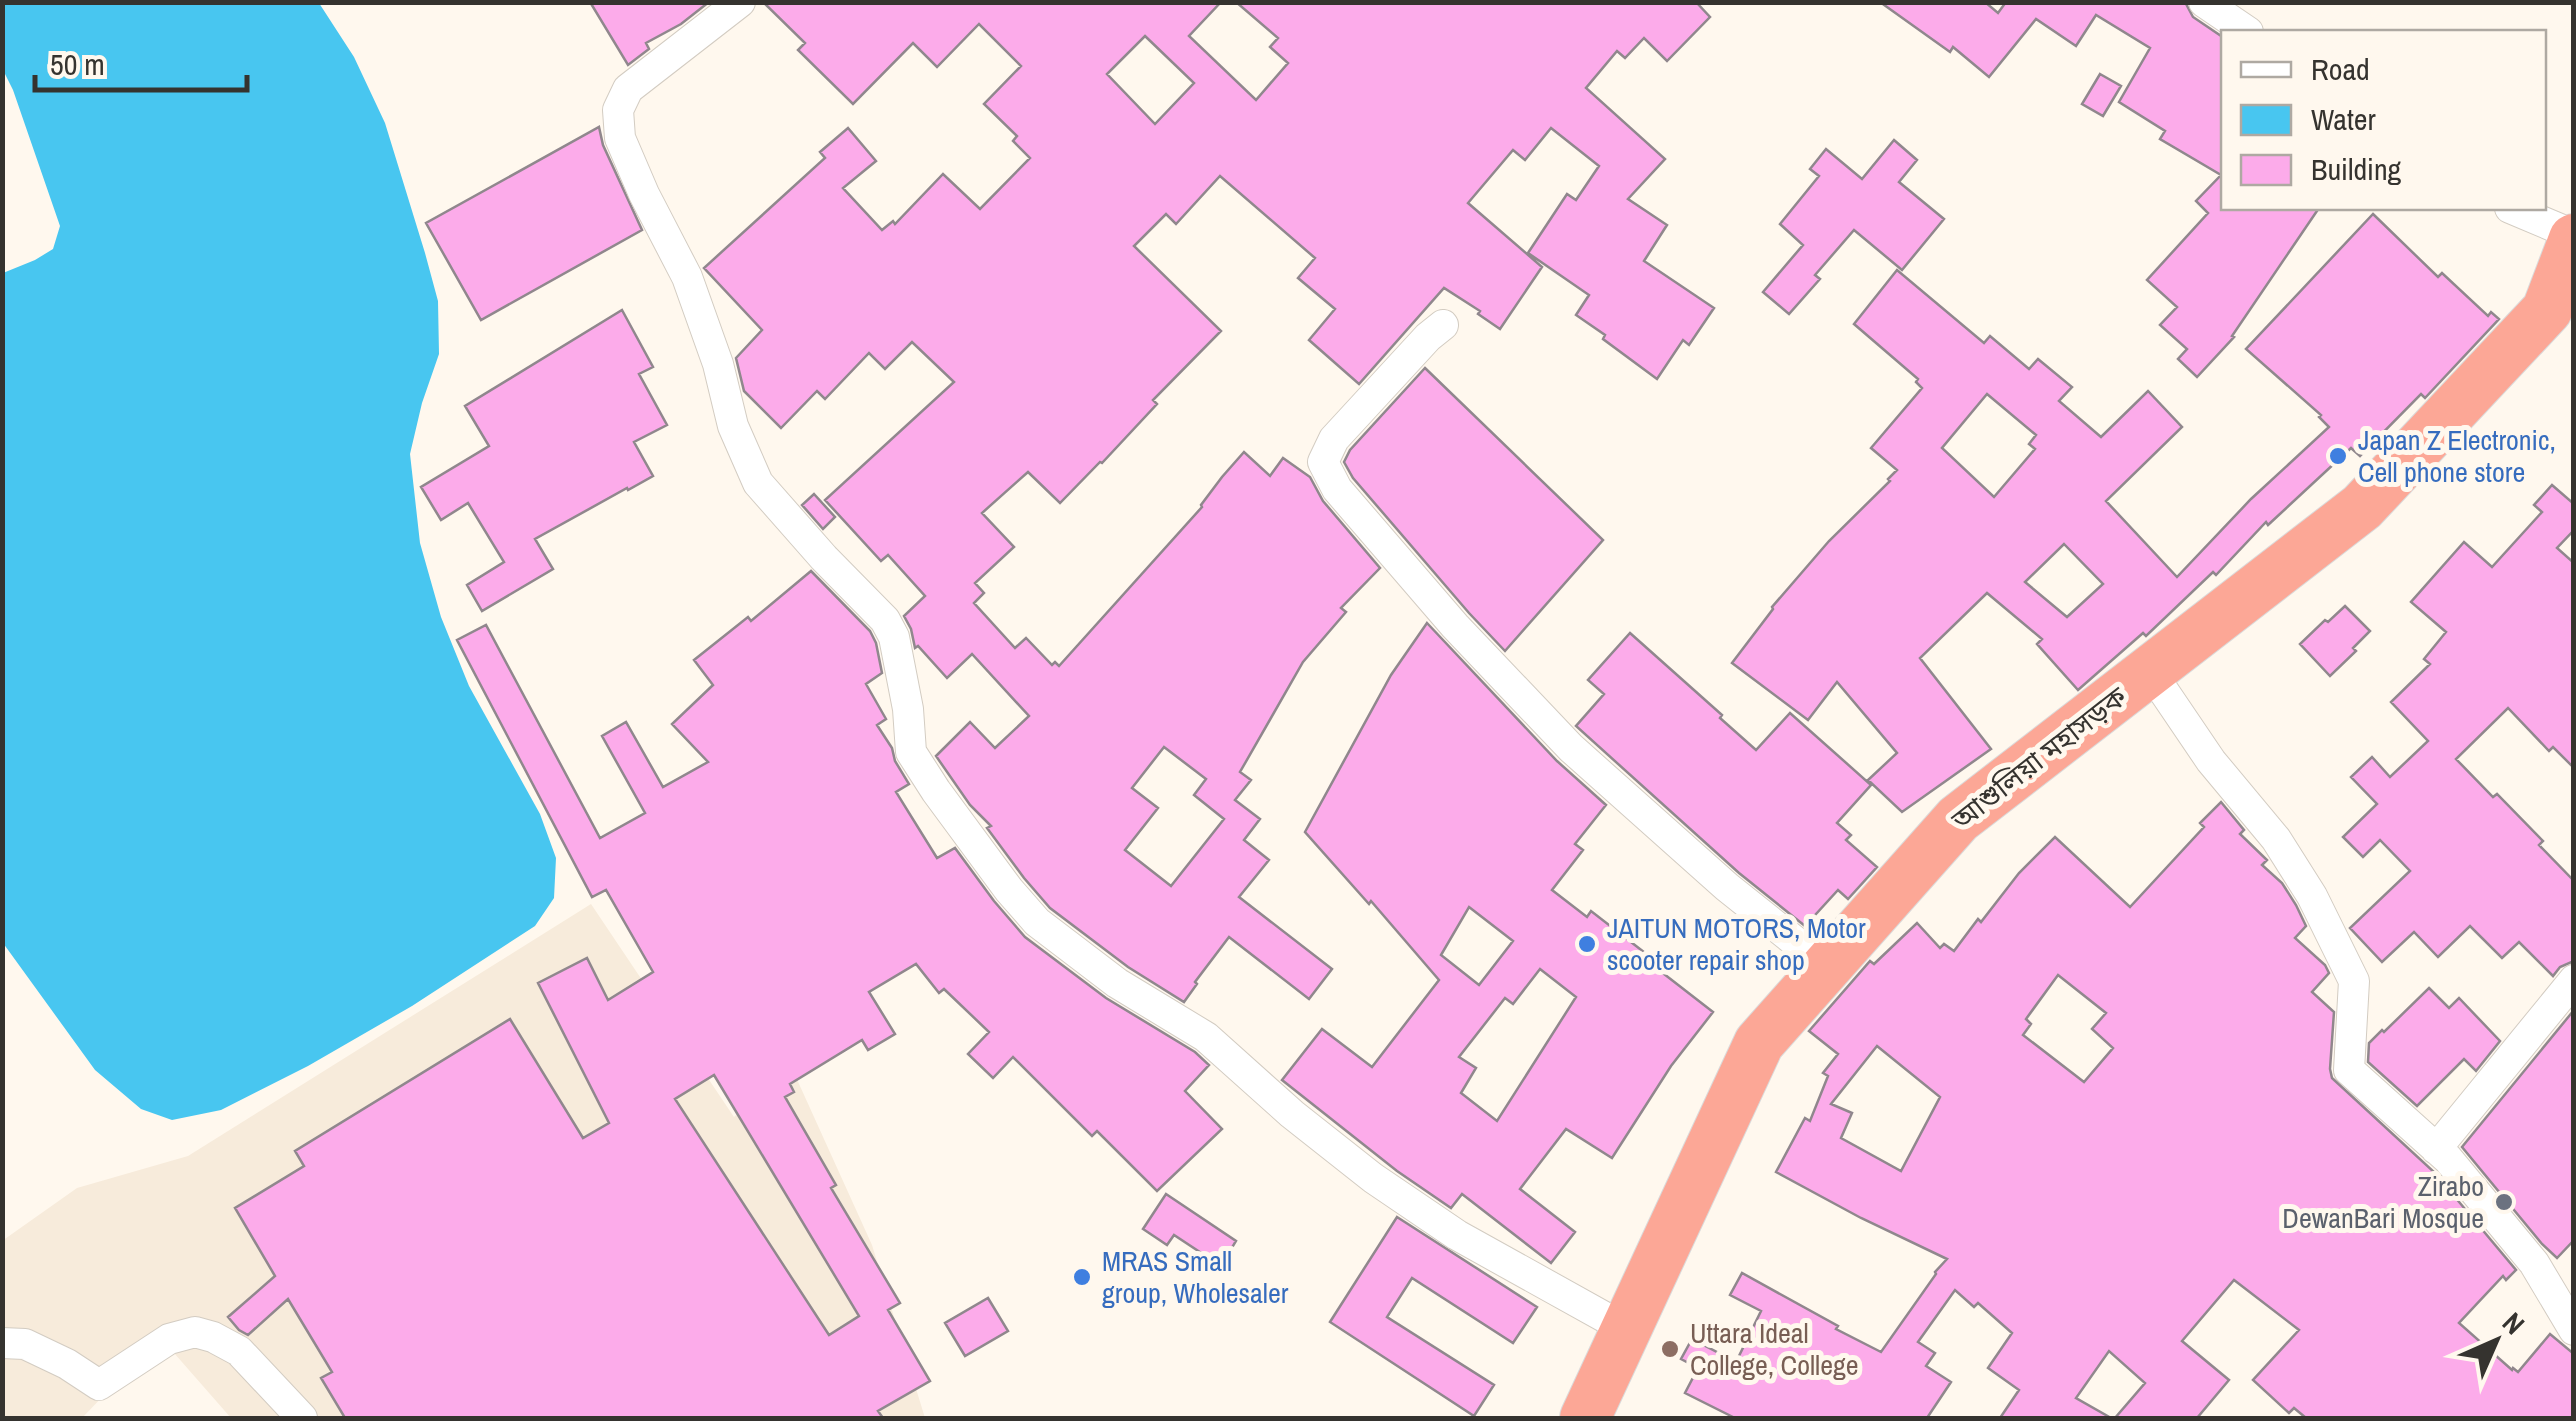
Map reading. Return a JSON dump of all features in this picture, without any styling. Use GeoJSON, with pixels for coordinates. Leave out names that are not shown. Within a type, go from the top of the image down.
{"type":"FeatureCollection","features":[{"type":"Feature","properties":{"kind":"highway","name":"আশুলিয়া মহাসড়ক"},"geometry":{"type":"LineString","coordinates":[[1585,1418],[1759,1043],[1958,819],[2362,508],[2547,310],[2574,237]]}},
{"type":"Feature","properties":{"kind":"street"},"geometry":{"type":"LineString","coordinates":[[740,2],[628,89],[618,110],[620,138],[686,277],[718,364],[733,426],[758,483],[885,620],[894,637],[908,709],[911,752],[936,791],[1010,890],[1048,931],[1117,984],[1206,1037],[1292,1114],[1457,1236],[1626,1329]]}},
{"type":"Feature","properties":{"kind":"street"},"geometry":{"type":"LineString","coordinates":[[2204,2],[2245,30]]}},
{"type":"Feature","properties":{"kind":"street"},"geometry":{"type":"LineString","coordinates":[[2514,210],[2574,237]]}},
{"type":"Feature","properties":{"kind":"street"},"geometry":{"type":"LineString","coordinates":[[1442,326],[1428,336],[1334,438],[1323,462],[1337,489],[1455,626],[1571,748],[1727,887],[1826,966]]}},
{"type":"Feature","properties":{"kind":"street"},"geometry":{"type":"LineString","coordinates":[[2150,671],[2211,761],[2276,839],[2312,896],[2354,981],[2349,1070],[2448,1159],[2534,1263],[2574,1330]]}},
{"type":"Feature","properties":{"kind":"street"},"geometry":{"type":"LineString","coordinates":[[2436,1149],[2574,980]]}},
{"type":"Feature","properties":{"kind":"street"},"geometry":{"type":"LineString","coordinates":[[2,1343],[26,1344],[100,1385],[169,1339],[195,1332],[212,1336],[240,1351],[302,1418]]}},
{"type":"Feature","properties":{"kind":"shaded area"},"geometry":{"type":"Polygon","coordinates":[[[591,904],[734,1117],[790,1064],[872,1245],[925,1418],[231,1418],[160,1337],[82,1418],[3,1418],[2,1241],[77,1188],[188,1156],[591,904]]]}},
{"type":"Feature","properties":{"kind":"water"},"geometry":{"type":"Polygon","coordinates":[[[2,3],[319,3],[354,57],[385,123],[438,301],[439,354],[410,454],[420,543],[441,617],[469,686],[540,814],[556,858],[554,898],[535,926],[412,1006],[308,1066],[221,1110],[172,1120],[141,1109],[95,1070],[3,943],[3,273],[53,249],[60,226],[3,70],[2,3]]]}},
{"type":"Feature","properties":{"kind":"building"},"geometry":{"type":"Polygon","coordinates":[[[590,2],[709,2],[681,24],[646,43],[649,49],[628,65],[590,2]]]}},
{"type":"Feature","properties":{"kind":"building"},"geometry":{"type":"Polygon","coordinates":[[[763,2],[1221,2],[1189,36],[1256,100],[1288,63],[1270,47],[1278,38],[1236,2],[1696,2],[1710,17],[1667,61],[1644,38],[1625,58],[1617,51],[1586,88],[1665,159],[1628,199],[1667,225],[1644,261],[1714,308],[1689,345],[1683,340],[1657,379],[1576,315],[1589,295],[1528,253],[1567,194],[1576,200],[1599,166],[1551,128],[1525,160],[1513,150],[1468,203],[1542,267],[1500,329],[1444,288],[1359,384],[1309,340],[1335,309],[1298,278],[1315,258],[1220,176],[1176,224],[1166,214],[1134,246],[1221,331],[1153,400],[1157,404],[1102,463],[1060,503],[1028,472],[982,513],[1014,547],[975,583],[984,593],[974,603],[1015,648],[1026,638],[1052,665],[1055,662],[1059,666],[1202,507],[1244,452],[1270,476],[1283,458],[1310,477],[1323,501],[1380,568],[1341,608],[1346,612],[1303,662],[1240,772],[1251,780],[1235,800],[1260,819],[1244,840],[1269,860],[1239,897],[1332,969],[1309,999],[1229,937],[1184,1002],[1128,967],[1050,908],[936,756],[970,722],[995,748],[1029,716],[972,654],[947,678],[918,646],[915,648],[904,616],[925,596],[888,555],[881,561],[825,500],[954,382],[912,342],[885,369],[869,353],[825,399],[817,391],[781,428],[744,391],[736,358],[762,330],[704,268],[825,158],[820,152],[848,128],[876,161],[843,188],[882,230],[893,221],[895,224],[943,174],[980,209],[1030,158],[1013,141],[1017,136],[984,104],[1021,66],[979,24],[937,67],[913,43],[853,104],[798,50],[805,43],[763,2]],[[1145,36],[1107,74],[1155,124],[1194,83],[1145,36]],[[1164,747],[1132,788],[1158,808],[1125,850],[1171,886],[1224,819],[1194,795],[1206,779],[1164,747]]]}},
{"type":"Feature","properties":{"kind":"building"},"geometry":{"type":"Polygon","coordinates":[[[1880,2],[1985,2],[1998,13],[2006,2],[2185,2],[2193,17],[2221,36],[2221,175],[2160,139],[2165,131],[2119,102],[2150,48],[2096,15],[2076,46],[2036,19],[1989,77],[1953,47],[1950,52],[1880,2]]]}},
{"type":"Feature","properties":{"kind":"building"},"geometry":{"type":"Polygon","coordinates":[[[2100,74],[2121,86],[2103,116],[2082,104],[2100,74]]]}},
{"type":"Feature","properties":{"kind":"building"},"geometry":{"type":"Polygon","coordinates":[[[599,127],[603,145],[642,230],[481,320],[426,223],[599,127]]]}},
{"type":"Feature","properties":{"kind":"building"},"geometry":{"type":"Polygon","coordinates":[[[1894,140],[1917,160],[1899,182],[1944,219],[1902,270],[1854,230],[1815,275],[1820,279],[1789,314],[1763,292],[1803,245],[1780,224],[1819,176],[1810,169],[1826,149],[1862,179],[1894,140]]]}},
{"type":"Feature","properties":{"kind":"building"},"geometry":{"type":"Polygon","coordinates":[[[2221,175],[2221,210],[2318,210],[2234,337],[2197,377],[2178,359],[2187,349],[2160,325],[2177,307],[2147,280],[2208,213],[2196,201],[2221,175]]]}},
{"type":"Feature","properties":{"kind":"building"},"geometry":{"type":"Polygon","coordinates":[[[2373,214],[2438,277],[2442,273],[2488,316],[2491,312],[2499,319],[2425,398],[2421,394],[2360,456],[2351,448],[2268,525],[2266,522],[2216,575],[2213,572],[2146,636],[2143,633],[2078,690],[2037,644],[2042,639],[1987,593],[1920,658],[1991,749],[1902,812],[1868,780],[1897,753],[1837,682],[1808,720],[1732,663],[1772,607],[1897,470],[1871,448],[1922,388],[1916,382],[1918,379],[1854,324],[1897,270],[1984,343],[1990,336],[2029,369],[2038,359],[2072,387],[2059,401],[2101,437],[2148,391],[2182,427],[2106,501],[2177,577],[2251,499],[2329,427],[2321,415],[2246,349],[2373,214]],[[1987,394],[1942,448],[1994,497],[2035,449],[2029,444],[2036,435],[1987,394]],[[2064,544],[2025,582],[2067,617],[2103,584],[2064,544]]]}},
{"type":"Feature","properties":{"kind":"building"},"geometry":{"type":"Polygon","coordinates":[[[622,310],[653,367],[639,374],[667,425],[634,442],[653,476],[535,539],[553,569],[482,611],[467,585],[504,562],[468,503],[441,520],[421,487],[489,446],[465,406],[622,310]]]}},
{"type":"Feature","properties":{"kind":"building"},"geometry":{"type":"Polygon","coordinates":[[[1425,368],[1603,540],[1505,651],[1353,478],[1344,462],[1350,450],[1425,368]]]}},
{"type":"Feature","properties":{"kind":"building"},"geometry":{"type":"Polygon","coordinates":[[[2552,485],[2574,504],[2574,530],[2557,548],[2574,563],[2574,768],[2553,747],[2549,751],[2508,708],[2456,759],[2543,841],[2539,845],[2574,881],[2574,961],[2560,967],[2553,976],[2519,942],[2502,958],[2470,926],[2438,957],[2414,932],[2382,962],[2350,928],[2410,871],[2380,840],[2363,857],[2343,837],[2377,804],[2351,777],[2372,757],[2390,777],[2428,741],[2391,702],[2430,664],[2424,659],[2446,632],[2411,602],[2464,542],[2492,567],[2542,512],[2534,505],[2552,485]]]}},
{"type":"Feature","properties":{"kind":"building"},"geometry":{"type":"Polygon","coordinates":[[[814,494],[835,517],[823,529],[802,505],[814,494]]]}},
{"type":"Feature","properties":{"kind":"building"},"geometry":{"type":"Polygon","coordinates":[[[811,571],[870,631],[882,673],[866,684],[886,719],[877,725],[909,784],[896,792],[937,858],[955,848],[1025,937],[1106,998],[1195,1052],[1209,1065],[1185,1091],[1222,1129],[1157,1191],[1097,1131],[1092,1136],[1013,1057],[993,1078],[968,1054],[989,1032],[944,989],[939,993],[916,964],[869,992],[895,1034],[868,1050],[862,1040],[790,1084],[794,1092],[785,1097],[836,1185],[831,1188],[900,1303],[888,1310],[930,1381],[878,1411],[883,1418],[345,1418],[321,1378],[332,1372],[288,1299],[248,1335],[228,1317],[275,1276],[235,1208],[304,1166],[295,1151],[510,1019],[583,1138],[609,1123],[538,983],[587,958],[608,1000],[653,972],[606,890],[592,897],[457,640],[486,625],[600,838],[645,813],[602,736],[626,722],[663,787],[708,762],[672,724],[713,685],[694,660],[748,617],[751,621],[811,571]],[[714,1075],[675,1099],[829,1335],[859,1316],[714,1075]]]}},
{"type":"Feature","properties":{"kind":"building"},"geometry":{"type":"Polygon","coordinates":[[[2345,606],[2370,631],[2330,676],[2300,644],[2345,606]]]}},
{"type":"Feature","properties":{"kind":"building"},"geometry":{"type":"Polygon","coordinates":[[[1427,623],[1557,761],[1606,805],[1575,844],[1583,850],[1552,890],[1587,917],[1591,911],[1713,1012],[1671,1066],[1612,1158],[1566,1129],[1520,1189],[1575,1232],[1551,1263],[1462,1194],[1451,1208],[1397,1171],[1282,1080],[1322,1029],[1372,1067],[1439,980],[1305,832],[1391,675],[1427,623]],[[1469,907],[1441,955],[1479,985],[1513,941],[1469,907]],[[1540,969],[1513,1004],[1505,998],[1459,1057],[1476,1068],[1461,1093],[1497,1121],[1576,997],[1540,969]]]}},
{"type":"Feature","properties":{"kind":"building"},"geometry":{"type":"Polygon","coordinates":[[[1630,633],[1756,750],[1790,713],[1871,785],[1837,823],[1851,835],[1846,840],[1877,867],[1848,899],[1838,890],[1805,926],[1739,873],[1576,726],[1604,694],[1588,680],[1630,633]]]}},
{"type":"Feature","properties":{"kind":"building"},"geometry":{"type":"Polygon","coordinates":[[[2221,802],[2244,830],[2240,834],[2267,860],[2262,865],[2282,883],[2296,905],[2306,926],[2295,938],[2329,973],[2312,992],[2334,1012],[2332,1078],[2434,1172],[2516,1270],[2506,1280],[2503,1276],[2459,1323],[2518,1372],[2550,1334],[2574,1354],[2574,1418],[2306,1418],[2294,1408],[2289,1413],[2253,1380],[2299,1330],[2234,1280],[2182,1341],[2229,1380],[2197,1418],[2115,1418],[2145,1383],[2109,1351],[2076,1398],[2111,1418],[2000,1418],[2019,1390],[1988,1368],[2012,1333],[1978,1303],[1974,1307],[1955,1290],[1918,1342],[1935,1353],[1926,1366],[1951,1382],[1927,1418],[1735,1418],[1685,1393],[1698,1368],[1681,1359],[1692,1339],[1736,1362],[1761,1311],[1730,1295],[1742,1273],[1881,1352],[1947,1259],[1776,1172],[1805,1118],[1810,1121],[1828,1076],[1823,1073],[1838,1054],[1809,1031],[1870,961],[1874,964],[1917,923],[1940,948],[1944,944],[1954,951],[1978,919],[1981,922],[2019,873],[2055,837],[2130,907],[2204,827],[2200,823],[2221,802]],[[2058,975],[2026,1019],[2031,1024],[2023,1035],[2084,1082],[2113,1048],[2092,1029],[2106,1013],[2058,975]],[[1877,1046],[1831,1104],[1852,1113],[1841,1138],[1901,1171],[1940,1097],[1877,1046]]]}},
{"type":"Feature","properties":{"kind":"building"},"geometry":{"type":"Polygon","coordinates":[[[2429,988],[2449,1008],[2459,998],[2500,1041],[2476,1071],[2464,1059],[2417,1106],[2368,1062],[2369,1043],[2429,988]]]}},
{"type":"Feature","properties":{"kind":"building"},"geometry":{"type":"Polygon","coordinates":[[[2574,1010],[2574,1240],[2557,1258],[2462,1147],[2574,1010]]]}},
{"type":"Feature","properties":{"kind":"building"},"geometry":{"type":"Polygon","coordinates":[[[1166,1194],[1236,1241],[1221,1266],[1174,1235],[1167,1245],[1143,1229],[1166,1194]]]}},
{"type":"Feature","properties":{"kind":"building"},"geometry":{"type":"Polygon","coordinates":[[[1397,1217],[1537,1307],[1513,1343],[1412,1278],[1387,1317],[1494,1385],[1474,1416],[1330,1322],[1397,1217]]]}},
{"type":"Feature","properties":{"kind":"building"},"geometry":{"type":"Polygon","coordinates":[[[988,1298],[1008,1331],[965,1356],[945,1323],[988,1298]]]}},
{"type":"Feature","properties":{"kind":"place","name":"Japan Z Electronic, Cell phone store"},"geometry":{"type":"Point","coordinates":[2338,456]}},
{"type":"Feature","properties":{"kind":"place","name":"JAITUN MOTORS, Motor scooter repair shop"},"geometry":{"type":"Point","coordinates":[1587,944]}},
{"type":"Feature","properties":{"kind":"place","name":"Zirabo DewanBari Mosque"},"geometry":{"type":"Point","coordinates":[2504,1202]}},
{"type":"Feature","properties":{"kind":"place","name":"MRAS Small group, Wholesaler"},"geometry":{"type":"Point","coordinates":[1082,1277]}},
{"type":"Feature","properties":{"kind":"place","name":"Uttara Ideal College, College"},"geometry":{"type":"Point","coordinates":[1670,1349]}}]}
